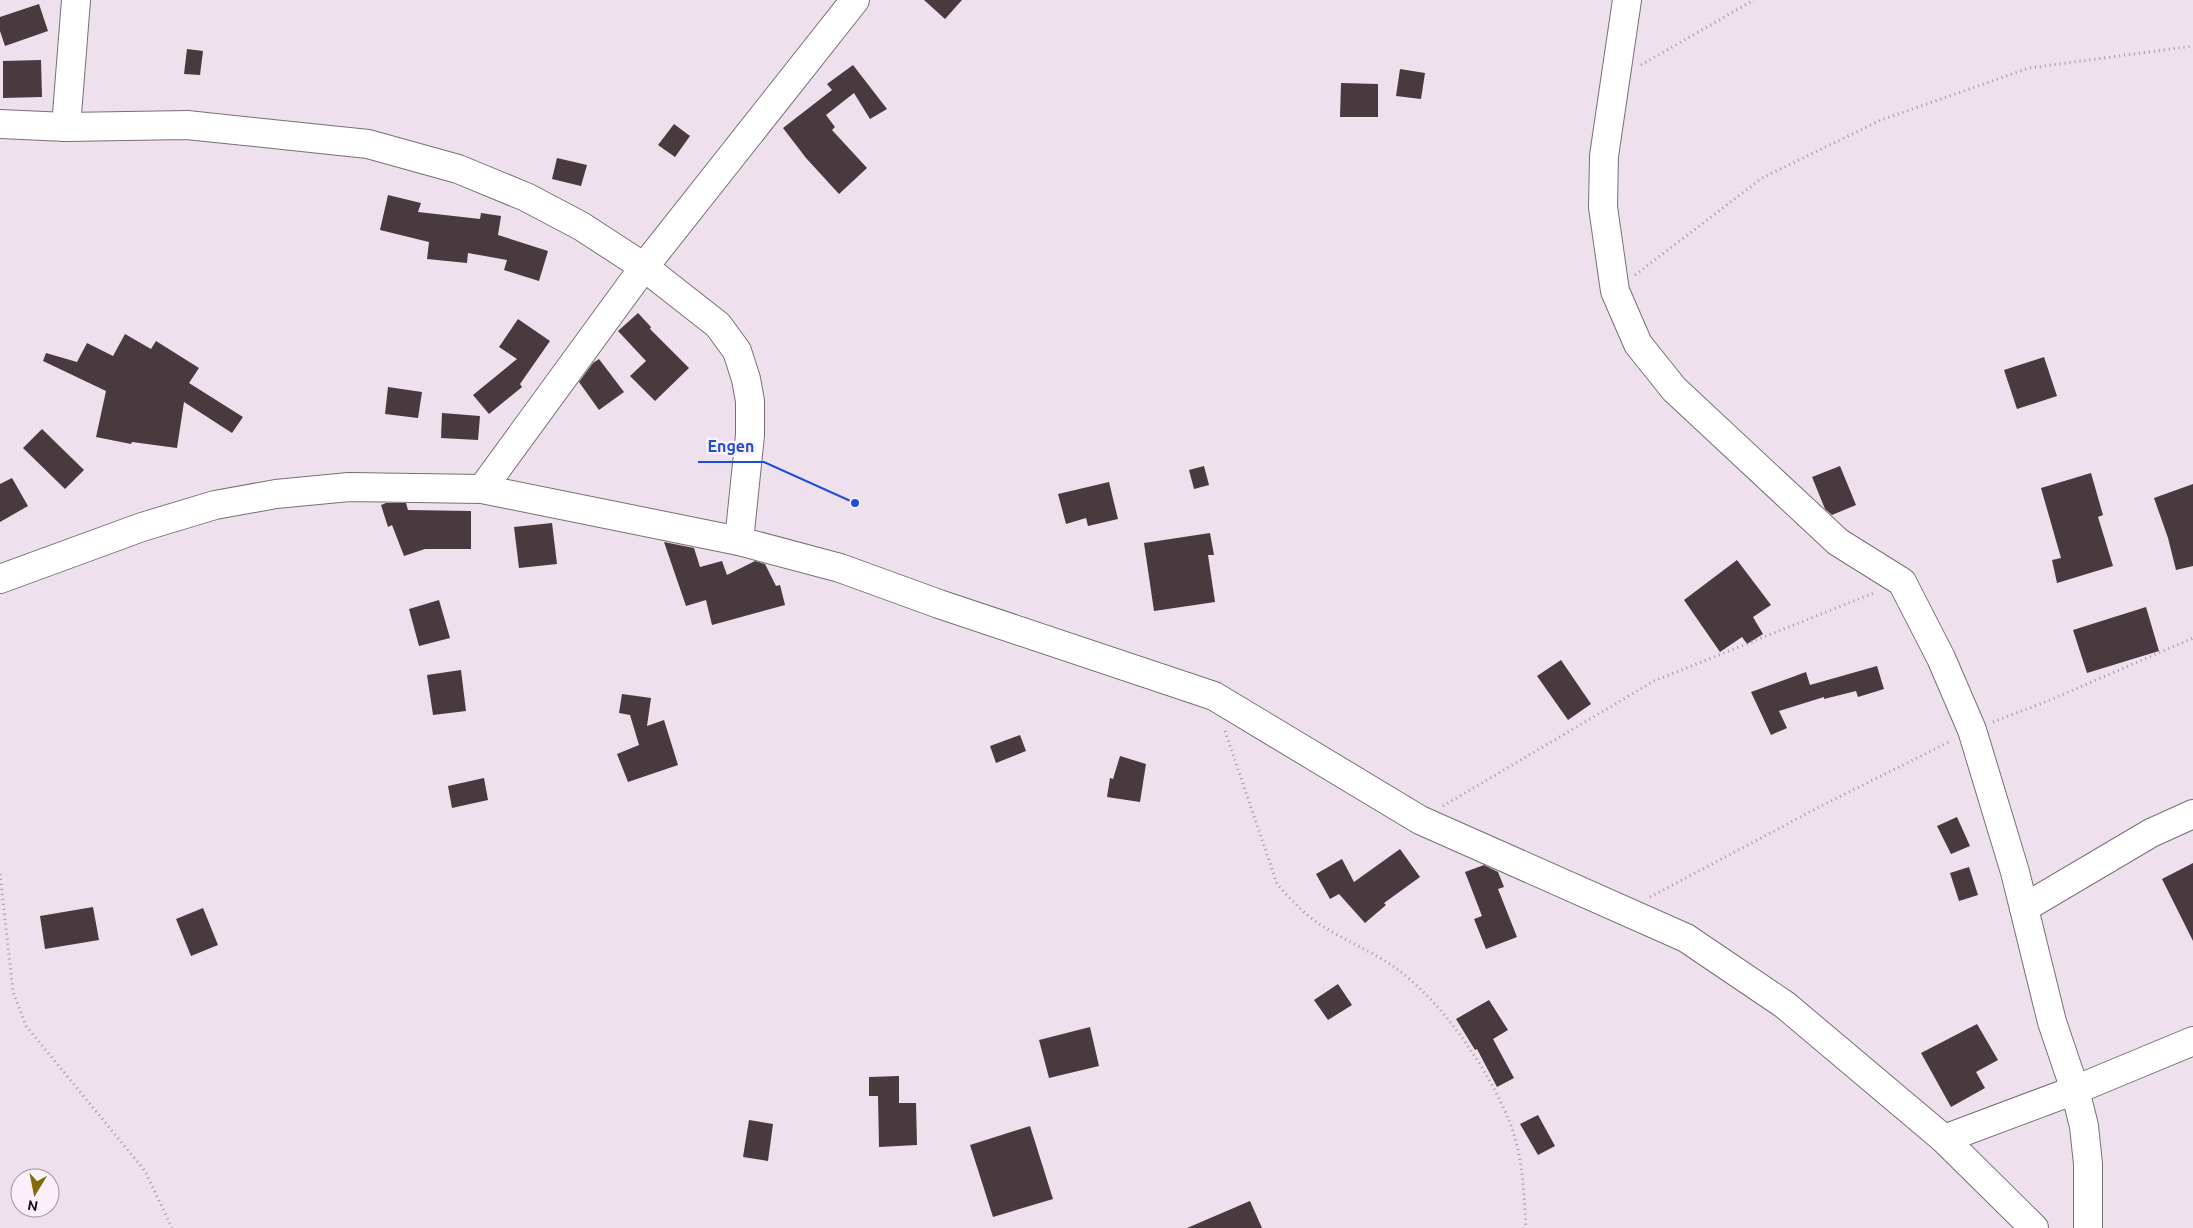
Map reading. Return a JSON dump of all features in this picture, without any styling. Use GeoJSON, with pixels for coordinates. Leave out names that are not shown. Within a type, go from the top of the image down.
{"type":"FeatureCollection","features":[{"type":"Feature","properties":{"kind":"street"},"geometry":{"type":"LineString","coordinates":[[66,128],[76,0]]}},
{"type":"Feature","properties":{"kind":"street"},"geometry":{"type":"LineString","coordinates":[[482,489],[644,267],[855,0]]}},
{"type":"Feature","properties":{"kind":"street"},"geometry":{"type":"LineString","coordinates":[[1627,0],[1604,156],[1603,207],[1615,291],[1638,344],[1674,389],[1838,542],[1902,582],[1941,658],[1972,730],[2024,908],[2052,1022],[2075,1090],[2084,1126],[2088,1164],[2088,1228]]}},
{"type":"Feature","properties":{"kind":"street"},"geometry":{"type":"LineString","coordinates":[[0,124],[66,128],[187,125],[368,144],[458,170],[526,197],[581,226],[644,267],[718,324],[737,351],[746,379],[750,401],[750,435],[739,541]]}},
{"type":"Feature","properties":{"kind":"street"},"geometry":{"type":"LineString","coordinates":[[0,579],[142,527],[224,503],[276,494],[349,487],[482,489],[739,541],[848,571],[1214,696],[1420,820],[1686,938],[1785,1005],[1944,1139],[2034,1228]]}},
{"type":"Feature","properties":{"kind":"street"},"geometry":{"type":"LineString","coordinates":[[2024,908],[2151,833],[2193,814]]}},
{"type":"Feature","properties":{"kind":"street"},"geometry":{"type":"LineString","coordinates":[[1944,1139],[2075,1090],[2193,1041]]}},
{"type":"Feature","properties":{"kind":"path"},"geometry":{"type":"LineString","coordinates":[[1614,80],[1754,0]]}},
{"type":"Feature","properties":{"kind":"path"},"geometry":{"type":"LineString","coordinates":[[1615,291],[1762,178],[1881,120],[2029,68],[2193,46]]}},
{"type":"Feature","properties":{"kind":"path"},"geometry":{"type":"LineString","coordinates":[[1420,820],[1654,681],[1902,582]]}},
{"type":"Feature","properties":{"kind":"path"},"geometry":{"type":"LineString","coordinates":[[1626,911],[1823,805],[1972,730],[2050,700],[2193,638]]}},
{"type":"Feature","properties":{"kind":"path"},"geometry":{"type":"LineString","coordinates":[[1214,696],[1277,884],[1293,903],[1315,921],[1396,968],[1434,1000],[1489,1080],[1513,1132],[1523,1173],[1526,1228]]}},
{"type":"Feature","properties":{"kind":"path"},"geometry":{"type":"LineString","coordinates":[[0,874],[13,992],[26,1026],[145,1172],[172,1228]]}},
{"type":"Feature","properties":{"kind":"building"},"geometry":{"type":"Polygon","coordinates":[[[924,0],[962,0],[945,19],[924,0]]]}},
{"type":"Feature","properties":{"kind":"building"},"geometry":{"type":"Polygon","coordinates":[[[39,4],[48,31],[5,46],[0,31],[0,17],[39,4]]]}},
{"type":"Feature","properties":{"kind":"building"},"geometry":{"type":"Polygon","coordinates":[[[187,49],[203,51],[200,75],[184,74],[187,49]]]}},
{"type":"Feature","properties":{"kind":"building"},"geometry":{"type":"Polygon","coordinates":[[[41,60],[42,97],[3,98],[3,61],[41,60]]]}},
{"type":"Feature","properties":{"kind":"building"},"geometry":{"type":"Polygon","coordinates":[[[853,65],[887,109],[870,119],[854,93],[826,115],[835,127],[832,130],[867,168],[839,194],[806,158],[783,128],[832,90],[827,84],[853,65]]]}},
{"type":"Feature","properties":{"kind":"building"},"geometry":{"type":"Polygon","coordinates":[[[1400,69],[1425,73],[1421,99],[1396,96],[1400,69]]]}},
{"type":"Feature","properties":{"kind":"building"},"geometry":{"type":"Polygon","coordinates":[[[1341,83],[1378,84],[1378,117],[1340,117],[1341,83]]]}},
{"type":"Feature","properties":{"kind":"building"},"geometry":{"type":"Polygon","coordinates":[[[674,124],[690,136],[675,157],[658,145],[674,124]]]}},
{"type":"Feature","properties":{"kind":"building"},"geometry":{"type":"Polygon","coordinates":[[[557,158],[587,165],[581,186],[552,179],[557,158]]]}},
{"type":"Feature","properties":{"kind":"building"},"geometry":{"type":"Polygon","coordinates":[[[388,195],[421,203],[418,212],[480,219],[481,213],[501,216],[498,235],[548,251],[539,281],[504,270],[507,260],[468,253],[467,263],[427,259],[429,242],[380,230],[388,195]]]}},
{"type":"Feature","properties":{"kind":"building"},"geometry":{"type":"Polygon","coordinates":[[[638,313],[651,327],[650,329],[689,368],[655,401],[630,376],[646,361],[618,331],[638,313]]]}},
{"type":"Feature","properties":{"kind":"building"},"geometry":{"type":"Polygon","coordinates":[[[518,319],[550,341],[520,384],[522,387],[489,414],[473,395],[517,359],[499,347],[518,319]]]}},
{"type":"Feature","properties":{"kind":"building"},"geometry":{"type":"Polygon","coordinates":[[[125,334],[151,349],[156,341],[199,368],[189,383],[243,417],[232,433],[184,402],[177,448],[132,442],[131,444],[96,437],[106,391],[43,361],[46,353],[77,362],[87,343],[113,356],[125,334]]]}},
{"type":"Feature","properties":{"kind":"building"},"geometry":{"type":"Polygon","coordinates":[[[2044,357],[2057,396],[2017,409],[2004,370],[2044,357]]]}},
{"type":"Feature","properties":{"kind":"building"},"geometry":{"type":"Polygon","coordinates":[[[599,359],[624,392],[599,410],[579,382],[593,363],[599,359]]]}},
{"type":"Feature","properties":{"kind":"building"},"geometry":{"type":"Polygon","coordinates":[[[388,387],[422,392],[418,418],[385,414],[388,387]]]}},
{"type":"Feature","properties":{"kind":"building"},"geometry":{"type":"Polygon","coordinates":[[[442,413],[480,416],[478,440],[441,438],[442,413]]]}},
{"type":"Feature","properties":{"kind":"building"},"geometry":{"type":"Polygon","coordinates":[[[42,429],[84,470],[65,489],[23,448],[42,429]]]}},
{"type":"Feature","properties":{"kind":"building"},"geometry":{"type":"Polygon","coordinates":[[[1204,466],[1209,485],[1194,489],[1189,470],[1204,466]]]}},
{"type":"Feature","properties":{"kind":"building"},"geometry":{"type":"Polygon","coordinates":[[[1840,466],[1856,505],[1832,515],[1825,509],[1812,477],[1840,466]]]}},
{"type":"Feature","properties":{"kind":"building"},"geometry":{"type":"Polygon","coordinates":[[[2091,473],[2103,515],[2098,517],[2113,566],[2057,583],[2052,560],[2061,558],[2041,488],[2091,473]]]}},
{"type":"Feature","properties":{"kind":"building"},"geometry":{"type":"Polygon","coordinates":[[[12,478],[28,506],[0,522],[0,484],[12,478]]]}},
{"type":"Feature","properties":{"kind":"building"},"geometry":{"type":"Polygon","coordinates":[[[1109,482],[1118,519],[1088,526],[1086,518],[1066,524],[1058,494],[1109,482]]]}},
{"type":"Feature","properties":{"kind":"building"},"geometry":{"type":"Polygon","coordinates":[[[2193,484],[2193,566],[2176,570],[2168,538],[2154,498],[2193,484]]]}},
{"type":"Feature","properties":{"kind":"building"},"geometry":{"type":"Polygon","coordinates":[[[386,503],[406,503],[408,510],[471,511],[471,549],[425,549],[404,556],[392,525],[388,527],[381,505],[386,503]]]}},
{"type":"Feature","properties":{"kind":"building"},"geometry":{"type":"Polygon","coordinates":[[[552,523],[557,564],[519,568],[514,527],[552,523]]]}},
{"type":"Feature","properties":{"kind":"building"},"geometry":{"type":"Polygon","coordinates":[[[1210,533],[1214,555],[1208,555],[1215,602],[1154,611],[1144,543],[1210,533]]]}},
{"type":"Feature","properties":{"kind":"building"},"geometry":{"type":"Polygon","coordinates":[[[664,542],[694,548],[700,567],[722,561],[727,575],[755,561],[765,564],[776,586],[780,585],[785,605],[712,625],[706,600],[686,606],[664,542]]]}},
{"type":"Feature","properties":{"kind":"building"},"geometry":{"type":"Polygon","coordinates":[[[1737,560],[1771,605],[1753,617],[1763,634],[1747,644],[1742,637],[1720,652],[1684,600],[1737,560]]]}},
{"type":"Feature","properties":{"kind":"building"},"geometry":{"type":"Polygon","coordinates":[[[439,600],[450,638],[419,646],[409,609],[439,600]]]}},
{"type":"Feature","properties":{"kind":"building"},"geometry":{"type":"Polygon","coordinates":[[[2146,607],[2159,651],[2087,673],[2073,630],[2146,607]]]}},
{"type":"Feature","properties":{"kind":"building"},"geometry":{"type":"Polygon","coordinates":[[[1561,660],[1591,704],[1568,720],[1537,676],[1561,660]]]}},
{"type":"Feature","properties":{"kind":"building"},"geometry":{"type":"Polygon","coordinates":[[[1877,666],[1884,689],[1858,697],[1856,691],[1824,699],[1824,697],[1779,711],[1787,728],[1771,735],[1751,692],[1806,672],[1810,685],[1877,666]]]}},
{"type":"Feature","properties":{"kind":"building"},"geometry":{"type":"Polygon","coordinates":[[[461,670],[466,711],[433,715],[427,675],[461,670]]]}},
{"type":"Feature","properties":{"kind":"building"},"geometry":{"type":"Polygon","coordinates":[[[622,694],[651,698],[647,726],[664,720],[678,765],[628,782],[617,754],[639,745],[630,715],[619,713],[622,694]]]}},
{"type":"Feature","properties":{"kind":"building"},"geometry":{"type":"Polygon","coordinates":[[[1020,735],[1026,751],[996,763],[990,746],[1020,735]]]}},
{"type":"Feature","properties":{"kind":"building"},"geometry":{"type":"Polygon","coordinates":[[[1120,756],[1146,764],[1140,802],[1107,797],[1110,778],[1113,779],[1120,756]]]}},
{"type":"Feature","properties":{"kind":"building"},"geometry":{"type":"Polygon","coordinates":[[[484,778],[488,800],[452,808],[448,786],[484,778]]]}},
{"type":"Feature","properties":{"kind":"building"},"geometry":{"type":"Polygon","coordinates":[[[1957,817],[1970,846],[1951,854],[1937,826],[1957,817]]]}},
{"type":"Feature","properties":{"kind":"building"},"geometry":{"type":"Polygon","coordinates":[[[1400,849],[1420,877],[1384,903],[1386,905],[1365,923],[1339,894],[1330,899],[1316,874],[1342,859],[1354,882],[1400,849]]]}},
{"type":"Feature","properties":{"kind":"building"},"geometry":{"type":"Polygon","coordinates":[[[2193,863],[2193,941],[2162,879],[2193,863]]]}},
{"type":"Feature","properties":{"kind":"building"},"geometry":{"type":"Polygon","coordinates":[[[1484,865],[1498,872],[1504,887],[1498,889],[1517,937],[1486,949],[1474,919],[1482,916],[1465,872],[1484,865]]]}},
{"type":"Feature","properties":{"kind":"building"},"geometry":{"type":"Polygon","coordinates":[[[1969,867],[1978,895],[1959,901],[1950,873],[1969,867]]]}},
{"type":"Feature","properties":{"kind":"building"},"geometry":{"type":"Polygon","coordinates":[[[93,907],[99,940],[45,949],[40,916],[93,907]]]}},
{"type":"Feature","properties":{"kind":"building"},"geometry":{"type":"Polygon","coordinates":[[[203,908],[218,945],[191,956],[176,919],[203,908]]]}},
{"type":"Feature","properties":{"kind":"building"},"geometry":{"type":"Polygon","coordinates":[[[1338,984],[1352,1005],[1328,1020],[1314,1000],[1338,984]]]}},
{"type":"Feature","properties":{"kind":"building"},"geometry":{"type":"Polygon","coordinates":[[[1489,1000],[1508,1030],[1493,1039],[1514,1078],[1497,1087],[1477,1049],[1475,1050],[1456,1019],[1489,1000]]]}},
{"type":"Feature","properties":{"kind":"building"},"geometry":{"type":"Polygon","coordinates":[[[1977,1024],[1998,1060],[1976,1072],[1985,1088],[1951,1107],[1921,1053],[1977,1024]]]}},
{"type":"Feature","properties":{"kind":"building"},"geometry":{"type":"Polygon","coordinates":[[[1090,1027],[1099,1066],[1049,1078],[1039,1040],[1090,1027]]]}},
{"type":"Feature","properties":{"kind":"building"},"geometry":{"type":"Polygon","coordinates":[[[899,1076],[899,1103],[916,1103],[917,1145],[879,1147],[878,1096],[869,1096],[869,1077],[899,1076]]]}},
{"type":"Feature","properties":{"kind":"building"},"geometry":{"type":"Polygon","coordinates":[[[1538,1115],[1555,1146],[1538,1155],[1520,1124],[1538,1115]]]}},
{"type":"Feature","properties":{"kind":"building"},"geometry":{"type":"Polygon","coordinates":[[[749,1120],[773,1124],[768,1161],[743,1157],[749,1120]]]}},
{"type":"Feature","properties":{"kind":"building"},"geometry":{"type":"Polygon","coordinates":[[[1030,1126],[1053,1199],[993,1217],[970,1145],[1030,1126]]]}},
{"type":"Feature","properties":{"kind":"building"},"geometry":{"type":"Polygon","coordinates":[[[1250,1201],[1262,1228],[1187,1228],[1250,1201]]]}},
{"type":"Feature","properties":{"kind":"place","name":"Engen"},"geometry":{"type":"Point","coordinates":[855,503]}}]}
